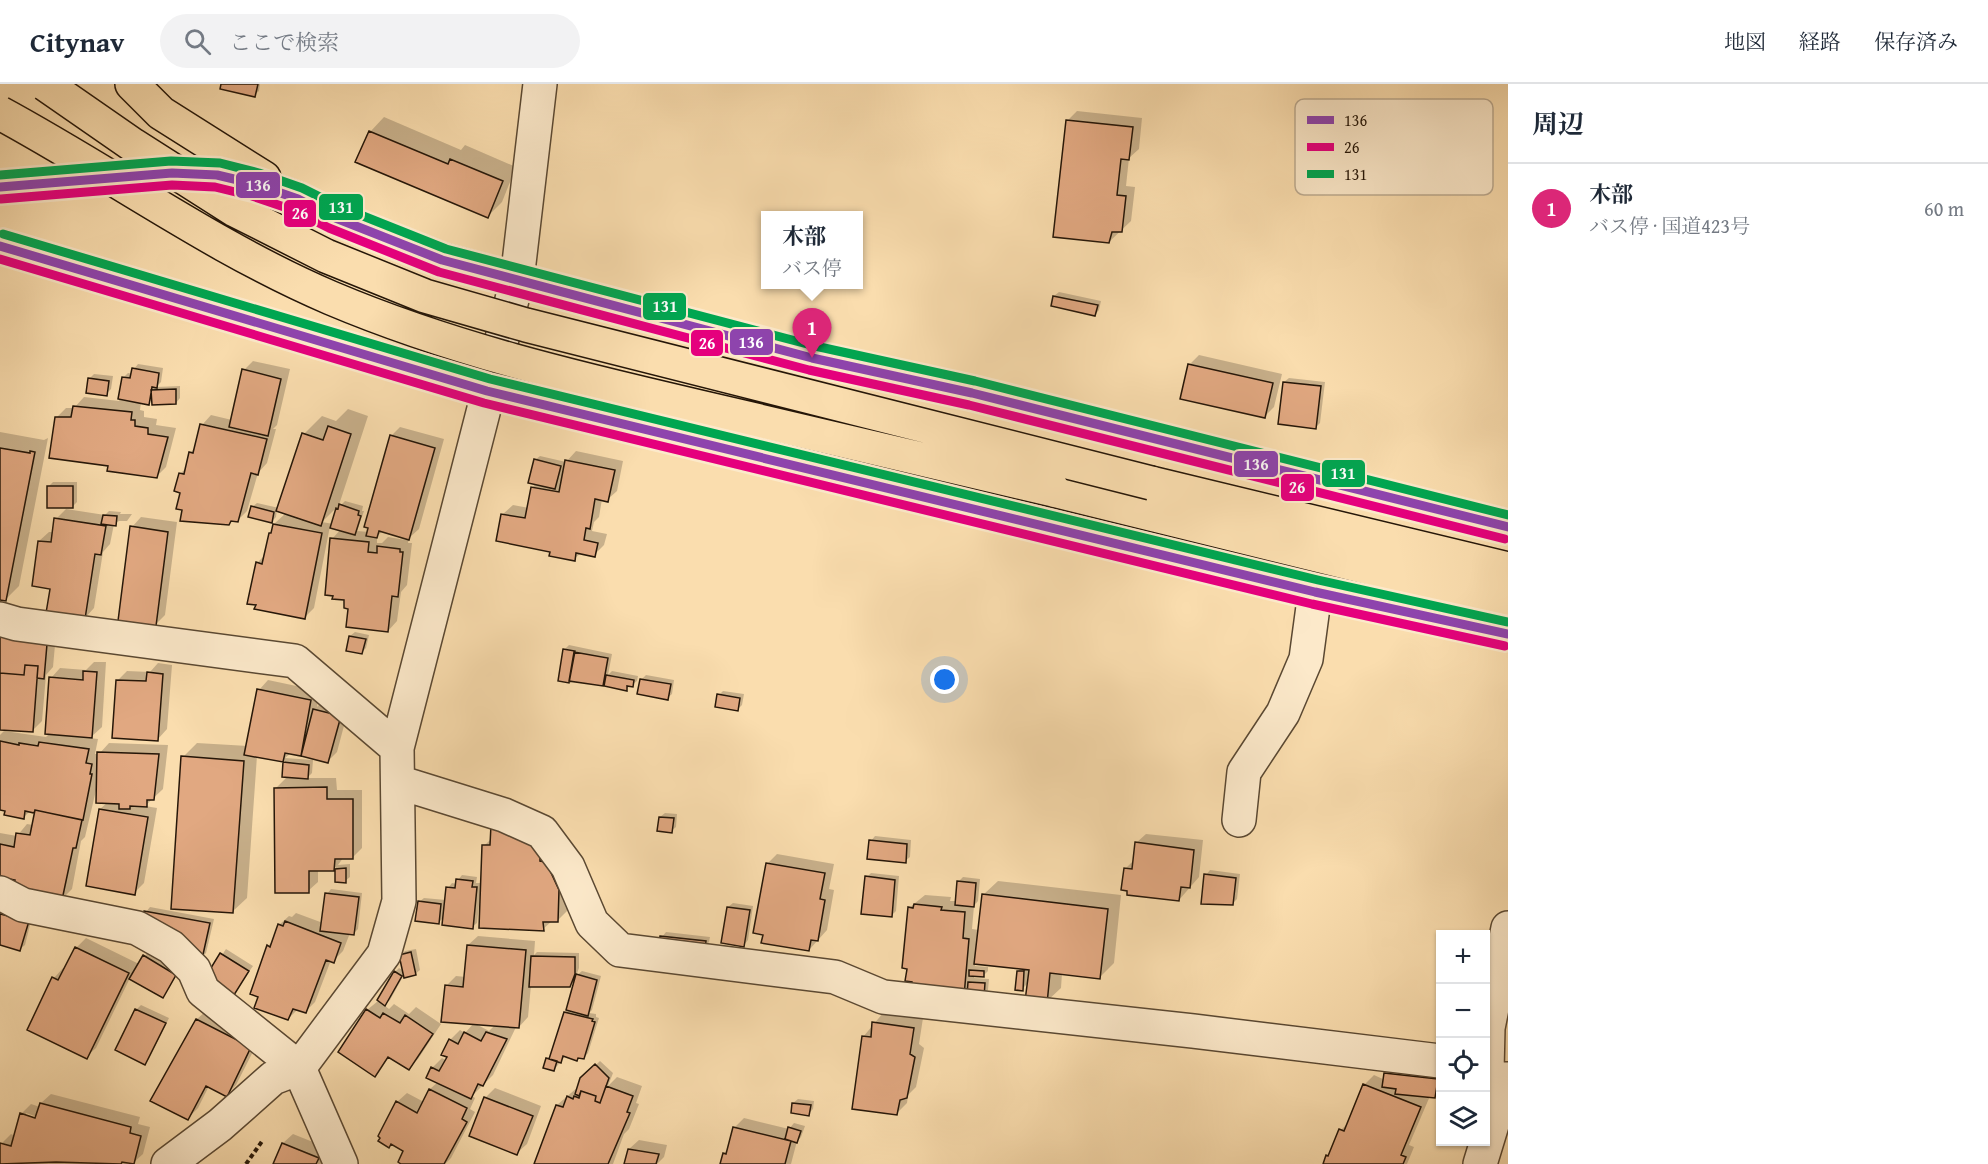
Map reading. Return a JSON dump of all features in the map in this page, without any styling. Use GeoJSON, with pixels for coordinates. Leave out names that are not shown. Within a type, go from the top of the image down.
{"type":"FeatureCollection","features":[{"type":"Feature","properties":{"kind":"highway"},"geometry":{"type":"LineString","coordinates":[[45,84],[133,145],[235,210],[326,256],[425,296],[526,325],[1151,483],[1508,569]]}},
{"type":"Feature","properties":{"kind":"highway"},"geometry":{"type":"LineString","coordinates":[[132,84],[161,113],[298,199],[333,217],[442,260],[813,358],[972,393],[1508,527]]}},
{"type":"Feature","properties":{"kind":"highway"},"geometry":{"type":"LineString","coordinates":[[0,113],[189,226],[255,262],[332,298],[418,331],[615,387],[1053,490],[1508,602]]}},
{"type":"Feature","properties":{"kind":"highway"},"geometry":{"type":"LineString","coordinates":[[0,187],[183,174],[217,175],[255,184],[298,199]]}},
{"type":"Feature","properties":{"kind":"highway"},"geometry":{"type":"LineString","coordinates":[[0,246],[487,391],[1315,592],[1508,634]]}},
{"type":"Feature","properties":{"kind":"street"},"geometry":{"type":"LineString","coordinates":[[168,1164],[220,1125],[273,1078],[299,1068],[384,954],[399,901],[397,748],[517,280],[540,84]]}},
{"type":"Feature","properties":{"kind":"street"},"geometry":{"type":"LineString","coordinates":[[1239,820],[1244,772],[1282,713],[1306,659],[1315,592]]}},
{"type":"Feature","properties":{"kind":"street"},"geometry":{"type":"LineString","coordinates":[[0,619],[17,624],[295,661],[397,748]]}},
{"type":"Feature","properties":{"kind":"street"},"geometry":{"type":"LineString","coordinates":[[398,782],[504,815],[542,832],[568,867],[592,923],[620,950],[835,977],[883,997],[1436,1061]]}},
{"type":"Feature","properties":{"kind":"street"},"geometry":{"type":"LineString","coordinates":[[0,892],[23,905],[137,928],[171,947],[194,970],[203,991],[299,1068],[341,1164]]}},
{"type":"Feature","properties":{"kind":"street"},"geometry":{"type":"LineString","coordinates":[[1480,1164],[1497,1075],[1488,1028],[1508,928]]}},
{"type":"Feature","properties":{"kind":"building"},"geometry":{"type":"Polygon","coordinates":[[[221,84],[258,84],[255,97],[220,89],[221,84]]]}},
{"type":"Feature","properties":{"kind":"building"},"geometry":{"type":"Polygon","coordinates":[[[1066,120],[1133,127],[1129,160],[1121,159],[1117,195],[1126,196],[1122,232],[1112,232],[1109,243],[1053,237],[1066,120]]]}},
{"type":"Feature","properties":{"kind":"building"},"geometry":{"type":"Polygon","coordinates":[[[369,131],[448,164],[450,159],[503,181],[488,218],[355,162],[369,131]]]}},
{"type":"Feature","properties":{"kind":"building"},"geometry":{"type":"Polygon","coordinates":[[[1053,296],[1098,305],[1095,316],[1051,306],[1053,296]]]}},
{"type":"Feature","properties":{"kind":"building"},"geometry":{"type":"Polygon","coordinates":[[[1188,364],[1273,383],[1265,418],[1180,399],[1188,364]]]}},
{"type":"Feature","properties":{"kind":"building"},"geometry":{"type":"Polygon","coordinates":[[[132,368],[159,373],[157,388],[152,387],[149,405],[118,399],[122,377],[130,378],[132,368]]]}},
{"type":"Feature","properties":{"kind":"building"},"geometry":{"type":"Polygon","coordinates":[[[242,369],[281,379],[268,436],[229,427],[242,369]]]}},
{"type":"Feature","properties":{"kind":"building"},"geometry":{"type":"Polygon","coordinates":[[[88,378],[109,381],[107,396],[86,393],[88,378]]]}},
{"type":"Feature","properties":{"kind":"building"},"geometry":{"type":"Polygon","coordinates":[[[1283,382],[1321,386],[1316,429],[1278,424],[1283,382]]]}},
{"type":"Feature","properties":{"kind":"building"},"geometry":{"type":"Polygon","coordinates":[[[176,389],[176,404],[152,405],[151,390],[176,389]]]}},
{"type":"Feature","properties":{"kind":"building"},"geometry":{"type":"Polygon","coordinates":[[[73,406],[132,412],[131,420],[135,420],[135,426],[148,428],[148,434],[168,437],[157,478],[107,471],[108,466],[49,458],[55,417],[71,417],[73,406]]]}},
{"type":"Feature","properties":{"kind":"building"},"geometry":{"type":"Polygon","coordinates":[[[200,424],[267,439],[258,475],[251,473],[238,522],[231,521],[229,525],[180,521],[182,510],[176,509],[180,493],[174,491],[179,473],[184,474],[189,452],[193,453],[200,424]]]}},
{"type":"Feature","properties":{"kind":"building"},"geometry":{"type":"Polygon","coordinates":[[[328,426],[351,434],[321,526],[276,511],[302,433],[323,440],[328,426]]]}},
{"type":"Feature","properties":{"kind":"building"},"geometry":{"type":"Polygon","coordinates":[[[390,435],[435,448],[409,540],[379,531],[377,538],[366,536],[368,528],[364,527],[390,435]]]}},
{"type":"Feature","properties":{"kind":"building"},"geometry":{"type":"Polygon","coordinates":[[[0,448],[35,452],[6,601],[0,600],[0,448]]]}},
{"type":"Feature","properties":{"kind":"building"},"geometry":{"type":"Polygon","coordinates":[[[534,459],[561,466],[555,489],[528,483],[534,459]]]}},
{"type":"Feature","properties":{"kind":"building"},"geometry":{"type":"Polygon","coordinates":[[[565,460],[615,470],[608,502],[595,499],[590,529],[586,528],[584,540],[598,543],[595,557],[576,553],[575,561],[549,556],[550,552],[496,541],[501,514],[525,518],[531,487],[559,492],[565,460]]]}},
{"type":"Feature","properties":{"kind":"building"},"geometry":{"type":"Polygon","coordinates":[[[47,486],[73,486],[73,508],[47,508],[47,486]]]}},
{"type":"Feature","properties":{"kind":"building"},"geometry":{"type":"Polygon","coordinates":[[[339,504],[359,511],[358,515],[361,516],[355,535],[330,528],[339,504]]]}},
{"type":"Feature","properties":{"kind":"building"},"geometry":{"type":"Polygon","coordinates":[[[251,506],[274,512],[272,523],[248,517],[251,506]]]}},
{"type":"Feature","properties":{"kind":"building"},"geometry":{"type":"Polygon","coordinates":[[[103,515],[117,516],[116,526],[101,524],[103,515]]]}},
{"type":"Feature","properties":{"kind":"building"},"geometry":{"type":"Polygon","coordinates":[[[54,518],[106,526],[101,555],[95,554],[85,619],[46,613],[50,589],[32,586],[38,541],[51,542],[54,518]]]}},
{"type":"Feature","properties":{"kind":"building"},"geometry":{"type":"Polygon","coordinates":[[[273,524],[322,533],[305,619],[254,609],[256,605],[247,604],[256,562],[262,564],[273,524]]]}},
{"type":"Feature","properties":{"kind":"building"},"geometry":{"type":"Polygon","coordinates":[[[130,526],[168,532],[156,626],[118,621],[130,526]]]}},
{"type":"Feature","properties":{"kind":"building"},"geometry":{"type":"Polygon","coordinates":[[[330,538],[369,542],[368,552],[377,553],[377,546],[400,549],[400,552],[403,552],[398,597],[392,596],[388,632],[346,627],[348,609],[344,608],[344,600],[332,599],[333,596],[325,595],[330,538]]]}},
{"type":"Feature","properties":{"kind":"building"},"geometry":{"type":"Polygon","coordinates":[[[0,635],[47,644],[44,679],[37,678],[38,666],[25,665],[24,675],[0,673],[0,635]]]}},
{"type":"Feature","properties":{"kind":"building"},"geometry":{"type":"Polygon","coordinates":[[[349,636],[366,639],[362,654],[346,651],[349,636]]]}},
{"type":"Feature","properties":{"kind":"building"},"geometry":{"type":"Polygon","coordinates":[[[563,649],[575,651],[569,683],[558,681],[563,649]]]}},
{"type":"Feature","properties":{"kind":"building"},"geometry":{"type":"Polygon","coordinates":[[[574,652],[608,658],[603,686],[569,681],[574,652]]]}},
{"type":"Feature","properties":{"kind":"building"},"geometry":{"type":"Polygon","coordinates":[[[25,665],[38,666],[33,732],[0,730],[0,673],[24,675],[25,665]]]}},
{"type":"Feature","properties":{"kind":"building"},"geometry":{"type":"Polygon","coordinates":[[[83,671],[97,672],[92,738],[45,734],[49,677],[83,680],[83,671]]]}},
{"type":"Feature","properties":{"kind":"building"},"geometry":{"type":"Polygon","coordinates":[[[147,672],[163,674],[158,741],[112,738],[116,680],[146,681],[147,672]]]}},
{"type":"Feature","properties":{"kind":"building"},"geometry":{"type":"Polygon","coordinates":[[[606,675],[634,680],[633,687],[627,686],[627,691],[604,686],[606,675]]]}},
{"type":"Feature","properties":{"kind":"building"},"geometry":{"type":"Polygon","coordinates":[[[640,679],[671,684],[668,700],[637,694],[640,679]]]}},
{"type":"Feature","properties":{"kind":"building"},"geometry":{"type":"Polygon","coordinates":[[[257,689],[311,700],[301,756],[285,753],[283,762],[244,755],[257,689]]]}},
{"type":"Feature","properties":{"kind":"building"},"geometry":{"type":"Polygon","coordinates":[[[717,694],[740,698],[738,711],[715,707],[717,694]]]}},
{"type":"Feature","properties":{"kind":"building"},"geometry":{"type":"Polygon","coordinates":[[[313,709],[341,716],[328,763],[301,756],[313,709]]]}},
{"type":"Feature","properties":{"kind":"building"},"geometry":{"type":"Polygon","coordinates":[[[0,741],[38,746],[39,742],[89,749],[86,763],[92,764],[90,774],[92,774],[83,820],[35,810],[34,813],[25,811],[24,819],[4,815],[5,811],[0,810],[0,741]]]}},
{"type":"Feature","properties":{"kind":"building"},"geometry":{"type":"Polygon","coordinates":[[[97,752],[159,754],[154,800],[147,800],[147,807],[130,806],[130,809],[119,809],[119,804],[96,803],[97,752]]]}},
{"type":"Feature","properties":{"kind":"building"},"geometry":{"type":"Polygon","coordinates":[[[181,756],[244,761],[233,913],[171,909],[181,756]]]}},
{"type":"Feature","properties":{"kind":"building"},"geometry":{"type":"Polygon","coordinates":[[[283,762],[309,765],[308,779],[282,777],[283,762]]]}},
{"type":"Feature","properties":{"kind":"building"},"geometry":{"type":"Polygon","coordinates":[[[327,787],[327,799],[353,799],[353,859],[335,859],[334,871],[309,871],[309,893],[275,893],[274,788],[327,787]]]}},
{"type":"Feature","properties":{"kind":"building"},"geometry":{"type":"Polygon","coordinates":[[[99,809],[148,817],[135,895],[86,886],[99,809]]]}},
{"type":"Feature","properties":{"kind":"building"},"geometry":{"type":"Polygon","coordinates":[[[35,810],[82,820],[76,848],[73,848],[62,900],[12,890],[15,880],[0,877],[0,844],[14,847],[16,833],[30,835],[35,810]]]}},
{"type":"Feature","properties":{"kind":"building"},"geometry":{"type":"Polygon","coordinates":[[[659,817],[674,818],[672,833],[657,831],[659,817]]]}},
{"type":"Feature","properties":{"kind":"building"},"geometry":{"type":"Polygon","coordinates":[[[491,825],[519,836],[540,851],[540,861],[546,862],[559,890],[558,922],[543,922],[544,931],[479,928],[482,845],[490,845],[491,825]]]}},
{"type":"Feature","properties":{"kind":"building"},"geometry":{"type":"Polygon","coordinates":[[[869,840],[907,844],[906,863],[867,859],[869,840]]]}},
{"type":"Feature","properties":{"kind":"building"},"geometry":{"type":"Polygon","coordinates":[[[1135,842],[1194,850],[1190,888],[1181,887],[1179,901],[1127,895],[1127,891],[1121,890],[1124,868],[1132,869],[1135,842]]]}},
{"type":"Feature","properties":{"kind":"building"},"geometry":{"type":"Polygon","coordinates":[[[766,863],[825,873],[820,899],[825,900],[818,941],[811,940],[809,951],[761,943],[763,935],[753,933],[766,863]]]}},
{"type":"Feature","properties":{"kind":"building"},"geometry":{"type":"Polygon","coordinates":[[[346,868],[346,883],[335,882],[335,869],[346,868]]]}},
{"type":"Feature","properties":{"kind":"building"},"geometry":{"type":"Polygon","coordinates":[[[1204,874],[1236,878],[1233,905],[1201,904],[1204,874]]]}},
{"type":"Feature","properties":{"kind":"building"},"geometry":{"type":"Polygon","coordinates":[[[865,876],[895,880],[892,917],[861,914],[865,876]]]}},
{"type":"Feature","properties":{"kind":"building"},"geometry":{"type":"Polygon","coordinates":[[[456,879],[473,881],[472,887],[477,887],[473,929],[442,925],[446,887],[455,888],[456,879]]]}},
{"type":"Feature","properties":{"kind":"building"},"geometry":{"type":"Polygon","coordinates":[[[957,881],[976,883],[974,907],[955,905],[957,881]]]}},
{"type":"Feature","properties":{"kind":"building"},"geometry":{"type":"Polygon","coordinates":[[[325,893],[359,897],[354,935],[320,931],[325,893]]]}},
{"type":"Feature","properties":{"kind":"building"},"geometry":{"type":"Polygon","coordinates":[[[982,894],[1108,909],[1100,979],[1050,973],[1047,1004],[1025,1001],[1029,970],[974,964],[982,894]]]}},
{"type":"Feature","properties":{"kind":"building"},"geometry":{"type":"Polygon","coordinates":[[[418,901],[441,904],[439,924],[415,921],[418,901]]]}},
{"type":"Feature","properties":{"kind":"building"},"geometry":{"type":"Polygon","coordinates":[[[914,904],[965,912],[963,938],[969,939],[964,996],[942,994],[942,987],[912,984],[912,982],[905,981],[907,969],[902,968],[908,907],[913,908],[914,904]]]}},
{"type":"Feature","properties":{"kind":"building"},"geometry":{"type":"Polygon","coordinates":[[[727,907],[750,910],[744,947],[721,943],[727,907]]]}},
{"type":"Feature","properties":{"kind":"building"},"geometry":{"type":"Polygon","coordinates":[[[144,911],[210,923],[202,959],[141,924],[144,911]]]}},
{"type":"Feature","properties":{"kind":"building"},"geometry":{"type":"Polygon","coordinates":[[[0,914],[29,921],[20,951],[0,945],[0,914]]]}},
{"type":"Feature","properties":{"kind":"building"},"geometry":{"type":"Polygon","coordinates":[[[285,921],[341,943],[334,963],[326,960],[306,1013],[293,1009],[288,1020],[254,1008],[258,997],[250,994],[267,945],[270,947],[278,924],[283,926],[285,921]]]}},
{"type":"Feature","properties":{"kind":"building"},"geometry":{"type":"Polygon","coordinates":[[[660,936],[706,941],[705,948],[659,943],[660,936]]]}},
{"type":"Feature","properties":{"kind":"building"},"geometry":{"type":"Polygon","coordinates":[[[467,945],[526,950],[519,1028],[441,1022],[445,985],[463,987],[467,945]]]}},
{"type":"Feature","properties":{"kind":"building"},"geometry":{"type":"Polygon","coordinates":[[[75,947],[129,973],[87,1059],[27,1030],[52,977],[58,980],[75,947]]]}},
{"type":"Feature","properties":{"kind":"building"},"geometry":{"type":"Polygon","coordinates":[[[411,952],[416,975],[404,978],[399,955],[411,952]]]}},
{"type":"Feature","properties":{"kind":"building"},"geometry":{"type":"Polygon","coordinates":[[[220,953],[249,971],[234,995],[206,976],[220,953]]]}},
{"type":"Feature","properties":{"kind":"building"},"geometry":{"type":"Polygon","coordinates":[[[143,955],[176,975],[163,998],[129,979],[143,955]]]}},
{"type":"Feature","properties":{"kind":"building"},"geometry":{"type":"Polygon","coordinates":[[[531,956],[575,957],[575,974],[570,987],[529,987],[531,956]]]}},
{"type":"Feature","properties":{"kind":"building"},"geometry":{"type":"Polygon","coordinates":[[[969,970],[984,971],[984,977],[969,976],[969,970]]]}},
{"type":"Feature","properties":{"kind":"building"},"geometry":{"type":"Polygon","coordinates":[[[394,971],[402,976],[385,1006],[377,1000],[394,971]]]}},
{"type":"Feature","properties":{"kind":"building"},"geometry":{"type":"Polygon","coordinates":[[[1017,971],[1024,971],[1023,991],[1015,990],[1017,971]]]}},
{"type":"Feature","properties":{"kind":"building"},"geometry":{"type":"Polygon","coordinates":[[[576,974],[597,980],[588,1016],[566,1010],[576,974]]]}},
{"type":"Feature","properties":{"kind":"building"},"geometry":{"type":"Polygon","coordinates":[[[968,982],[985,983],[984,997],[967,995],[968,982]]]}},
{"type":"Feature","properties":{"kind":"building"},"geometry":{"type":"Polygon","coordinates":[[[135,1009],[166,1023],[145,1065],[115,1050],[135,1009]]]}},
{"type":"Feature","properties":{"kind":"building"},"geometry":{"type":"Polygon","coordinates":[[[366,1009],[380,1018],[383,1013],[400,1023],[405,1015],[433,1034],[409,1070],[388,1057],[375,1077],[338,1052],[366,1009]]]}},
{"type":"Feature","properties":{"kind":"building"},"geometry":{"type":"Polygon","coordinates":[[[564,1012],[593,1019],[592,1021],[595,1022],[584,1059],[578,1058],[577,1061],[563,1056],[561,1063],[549,1059],[564,1012]]]}},
{"type":"Feature","properties":{"kind":"building"},"geometry":{"type":"Polygon","coordinates":[[[196,1019],[251,1047],[227,1097],[206,1086],[188,1120],[150,1101],[196,1019]]]}},
{"type":"Feature","properties":{"kind":"building"},"geometry":{"type":"Polygon","coordinates":[[[872,1022],[914,1028],[910,1054],[915,1057],[907,1098],[900,1100],[897,1115],[852,1109],[862,1036],[871,1037],[872,1022]]]}},
{"type":"Feature","properties":{"kind":"building"},"geometry":{"type":"Polygon","coordinates":[[[464,1032],[481,1041],[486,1032],[507,1039],[483,1086],[478,1084],[471,1099],[426,1078],[431,1067],[439,1071],[447,1057],[441,1055],[449,1039],[458,1044],[464,1032]]]}},
{"type":"Feature","properties":{"kind":"building"},"geometry":{"type":"Polygon","coordinates":[[[546,1058],[557,1061],[554,1071],[543,1068],[546,1058]]]}},
{"type":"Feature","properties":{"kind":"building"},"geometry":{"type":"Polygon","coordinates":[[[595,1064],[609,1078],[600,1103],[595,1101],[596,1096],[581,1091],[579,1096],[575,1094],[580,1078],[595,1064]]]}},
{"type":"Feature","properties":{"kind":"building"},"geometry":{"type":"Polygon","coordinates":[[[1384,1073],[1436,1079],[1435,1098],[1395,1094],[1396,1089],[1382,1087],[1384,1073]]]}},
{"type":"Feature","properties":{"kind":"building"},"geometry":{"type":"Polygon","coordinates":[[[1363,1084],[1421,1107],[1401,1155],[1406,1157],[1403,1164],[1323,1164],[1339,1129],[1344,1131],[1363,1084]]]}},
{"type":"Feature","properties":{"kind":"building"},"geometry":{"type":"Polygon","coordinates":[[[606,1086],[633,1096],[627,1112],[630,1113],[608,1164],[534,1164],[556,1105],[563,1107],[567,1096],[573,1099],[574,1096],[579,1098],[581,1091],[596,1096],[595,1101],[600,1103],[606,1086]]]}},
{"type":"Feature","properties":{"kind":"building"},"geometry":{"type":"Polygon","coordinates":[[[429,1089],[467,1108],[462,1119],[467,1122],[444,1164],[401,1164],[398,1162],[403,1151],[391,1144],[389,1148],[378,1141],[380,1138],[378,1136],[396,1101],[417,1113],[429,1089]]]}},
{"type":"Feature","properties":{"kind":"building"},"geometry":{"type":"Polygon","coordinates":[[[484,1097],[533,1116],[517,1155],[469,1136],[484,1097]]]}},
{"type":"Feature","properties":{"kind":"building"},"geometry":{"type":"Polygon","coordinates":[[[40,1103],[131,1127],[130,1133],[141,1136],[134,1164],[56,1162],[0,1164],[0,1143],[11,1146],[20,1113],[35,1118],[40,1103]]]}},
{"type":"Feature","properties":{"kind":"building"},"geometry":{"type":"Polygon","coordinates":[[[792,1103],[811,1105],[809,1116],[791,1113],[792,1103]]]}},
{"type":"Feature","properties":{"kind":"building"},"geometry":{"type":"Polygon","coordinates":[[[733,1127],[791,1141],[785,1164],[720,1164],[723,1153],[726,1154],[733,1127]]]}},
{"type":"Feature","properties":{"kind":"building"},"geometry":{"type":"Polygon","coordinates":[[[788,1127],[801,1131],[797,1143],[785,1139],[788,1127]]]}},
{"type":"Feature","properties":{"kind":"building"},"geometry":{"type":"Polygon","coordinates":[[[282,1143],[319,1158],[316,1164],[273,1164],[282,1143]]]}},
{"type":"Feature","properties":{"kind":"building"},"geometry":{"type":"Polygon","coordinates":[[[628,1149],[659,1154],[656,1164],[624,1164],[628,1149]]]}},
{"type":"Feature","properties":{"kind":"transit line","name":"131"},"geometry":{"type":"LineString","coordinates":[[0,175],[171,161],[220,163],[259,173],[302,188],[338,206],[446,249],[815,346],[975,381],[1508,515]]}},
{"type":"Feature","properties":{"kind":"transit line","name":"136"},"geometry":{"type":"LineString","coordinates":[[0,187],[172,173],[217,175],[255,184],[298,199],[333,217],[442,260],[812,358],[972,393],[1508,527]]}},
{"type":"Feature","properties":{"kind":"transit line","name":"26"},"geometry":{"type":"LineString","coordinates":[[1,199],[172,185],[215,187],[252,196],[293,210],[329,228],[439,272],[809,370],[969,405],[1505,539]]}},
{"type":"Feature","properties":{"kind":"transit line","name":"131"},"geometry":{"type":"LineString","coordinates":[[3,234],[490,379],[1318,580],[1508,622]]}},
{"type":"Feature","properties":{"kind":"transit line","name":"136"},"geometry":{"type":"LineString","coordinates":[[0,246],[487,391],[1315,592],[1508,634]]}},
{"type":"Feature","properties":{"kind":"transit line","name":"26"},"geometry":{"type":"LineString","coordinates":[[0,259],[484,403],[1312,604],[1505,646]]}},
{"type":"Feature","properties":{"kind":"place","name":"木部"},"geometry":{"type":"Point","coordinates":[812,358]}}]}
